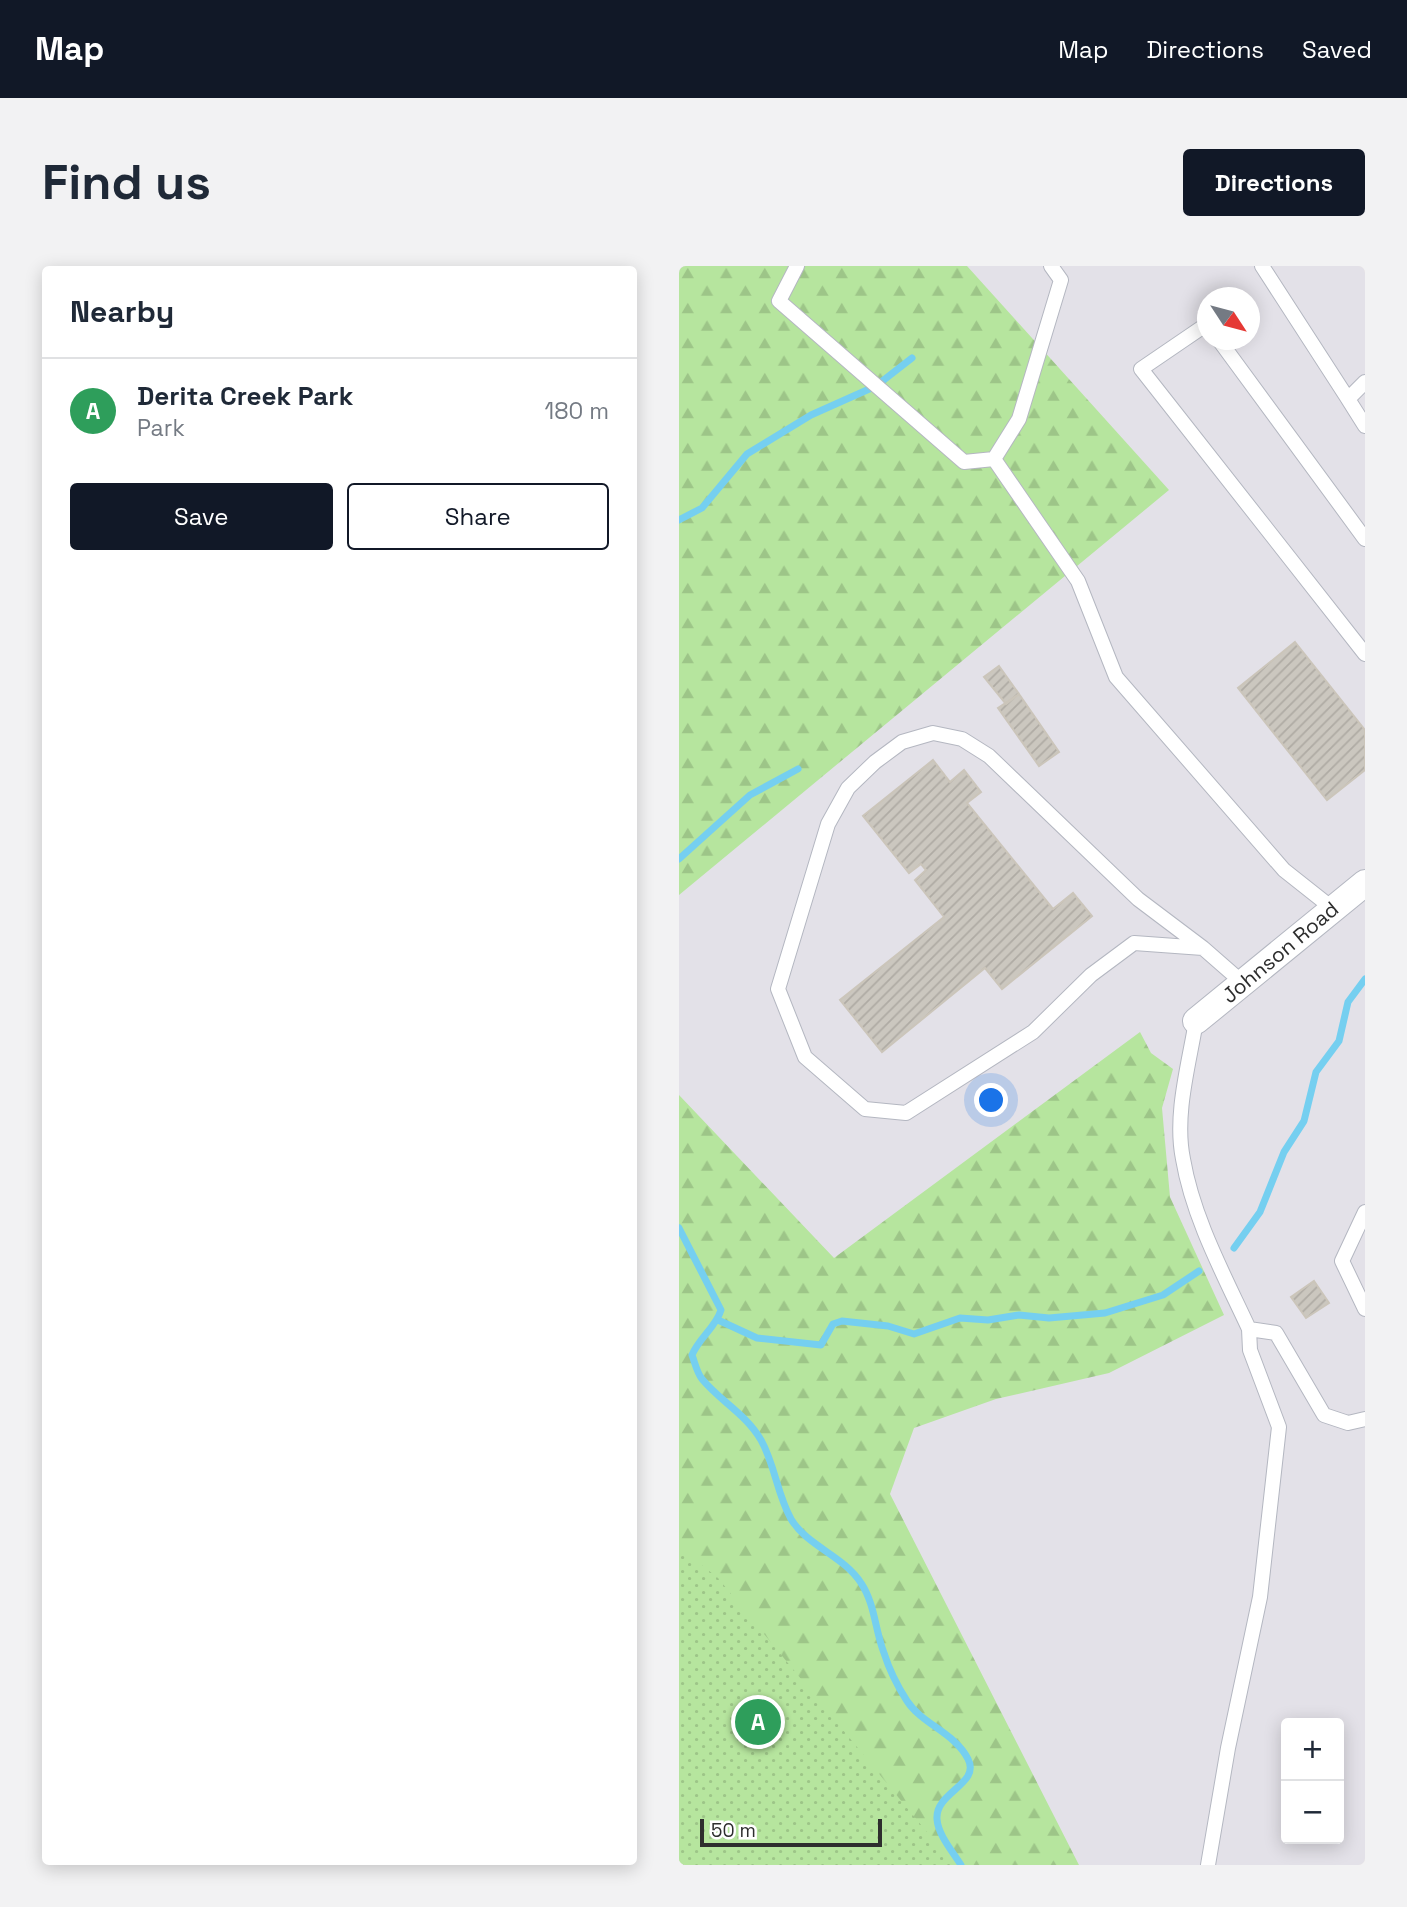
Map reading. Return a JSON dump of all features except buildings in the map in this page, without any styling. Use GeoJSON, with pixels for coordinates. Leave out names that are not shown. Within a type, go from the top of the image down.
{"type":"FeatureCollection","features":[{"type":"Feature","properties":{"kind":"street","name":"Johnson Road"},"geometry":{"type":"LineString","coordinates":[[1196,1021],[1365,883]]}},
{"type":"Feature","properties":{"kind":"lane"},"geometry":{"type":"LineString","coordinates":[[797,266],[779,301],[964,462],[994,460]]}},
{"type":"Feature","properties":{"kind":"lane"},"geometry":{"type":"LineString","coordinates":[[994,460],[1019,419],[1061,279],[1051,266]]}},
{"type":"Feature","properties":{"kind":"lane"},"geometry":{"type":"LineString","coordinates":[[1262,266],[1365,426]]}},
{"type":"Feature","properties":{"kind":"lane"},"geometry":{"type":"LineString","coordinates":[[1197,331],[1141,369],[1365,654]]}},
{"type":"Feature","properties":{"kind":"lane"},"geometry":{"type":"LineString","coordinates":[[1226,350],[1365,539]]}},
{"type":"Feature","properties":{"kind":"lane"},"geometry":{"type":"LineString","coordinates":[[1348,399],[1365,382]]}},
{"type":"Feature","properties":{"kind":"lane"},"geometry":{"type":"LineString","coordinates":[[994,460],[1078,580],[1116,677],[1284,870],[1332,908]]}},
{"type":"Feature","properties":{"kind":"lane"},"geometry":{"type":"LineString","coordinates":[[1202,948],[1134,943],[1091,975],[1033,1032],[906,1113],[865,1109],[805,1056],[778,989],[828,824],[849,788],[875,762],[902,742],[933,733],[962,739],[989,756],[1138,898],[1202,948],[1243,983]]}},
{"type":"Feature","properties":{"kind":"lane"},"geometry":{"type":"LineString","coordinates":[[1196,1021],[1186,1084],[1182,1159],[1209,1244],[1249,1329],[1250,1350],[1279,1427],[1260,1597],[1228,1748],[1208,1865]]}},
{"type":"Feature","properties":{"kind":"lane"},"geometry":{"type":"LineString","coordinates":[[1365,1212],[1342,1261],[1365,1309]]}},
{"type":"Feature","properties":{"kind":"lane"},"geometry":{"type":"LineString","coordinates":[[1249,1329],[1276,1333],[1324,1415],[1348,1423],[1365,1419]]}},
{"type":"Feature","properties":{"kind":"shaded area"},"geometry":{"type":"Polygon","coordinates":[[[679,266],[1365,266],[1365,1865],[954,1865],[679,1547],[679,266]]]}},
{"type":"Feature","properties":{"kind":"green space"},"geometry":{"type":"Polygon","coordinates":[[[679,266],[967,266],[1169,490],[679,895],[679,266]]]}},
{"type":"Feature","properties":{"kind":"green space"},"geometry":{"type":"Polygon","coordinates":[[[1140,1032],[1151,1053],[1173,1069],[1162,1108],[1170,1197],[1224,1315],[1109,1373],[996,1399],[914,1428],[890,1494],[1079,1865],[679,1865],[679,1095],[834,1258],[1140,1032]]]}},
{"type":"Feature","properties":{"kind":"green space"},"geometry":{"type":"Polygon","coordinates":[[[679,1547],[718,1578],[954,1865],[679,1865],[679,1547]]]}},
{"type":"Feature","properties":{"kind":"waterway"},"geometry":{"type":"LineString","coordinates":[[679,520],[702,508],[747,454],[811,415],[876,386],[912,358]]}},
{"type":"Feature","properties":{"kind":"waterway"},"geometry":{"type":"LineString","coordinates":[[679,859],[750,795],[798,769]]}},
{"type":"Feature","properties":{"kind":"waterway"},"geometry":{"type":"LineString","coordinates":[[1234,1248],[1260,1212],[1284,1152],[1304,1121],[1316,1072],[1339,1041],[1348,1002],[1365,979]]}},
{"type":"Feature","properties":{"kind":"waterway"},"geometry":{"type":"LineString","coordinates":[[679,1228],[721,1310],[692,1355],[699,1374],[709,1387],[748,1423],[761,1440],[791,1519],[806,1537],[845,1565],[861,1583],[869,1600],[888,1665],[907,1701],[921,1716],[955,1742],[968,1759],[968,1775],[943,1802],[937,1819],[943,1837],[961,1865]]}},
{"type":"Feature","properties":{"kind":"waterway"},"geometry":{"type":"LineString","coordinates":[[718,1320],[757,1338],[821,1345],[833,1324],[842,1321],[888,1326],[914,1334],[960,1318],[988,1320],[1019,1315],[1049,1318],[1105,1313],[1163,1295],[1199,1271]]}},
{"type":"Feature","properties":{"kind":"place","name":"Derita Creek Park"},"geometry":{"type":"Point","coordinates":[758,1722]}}]}
